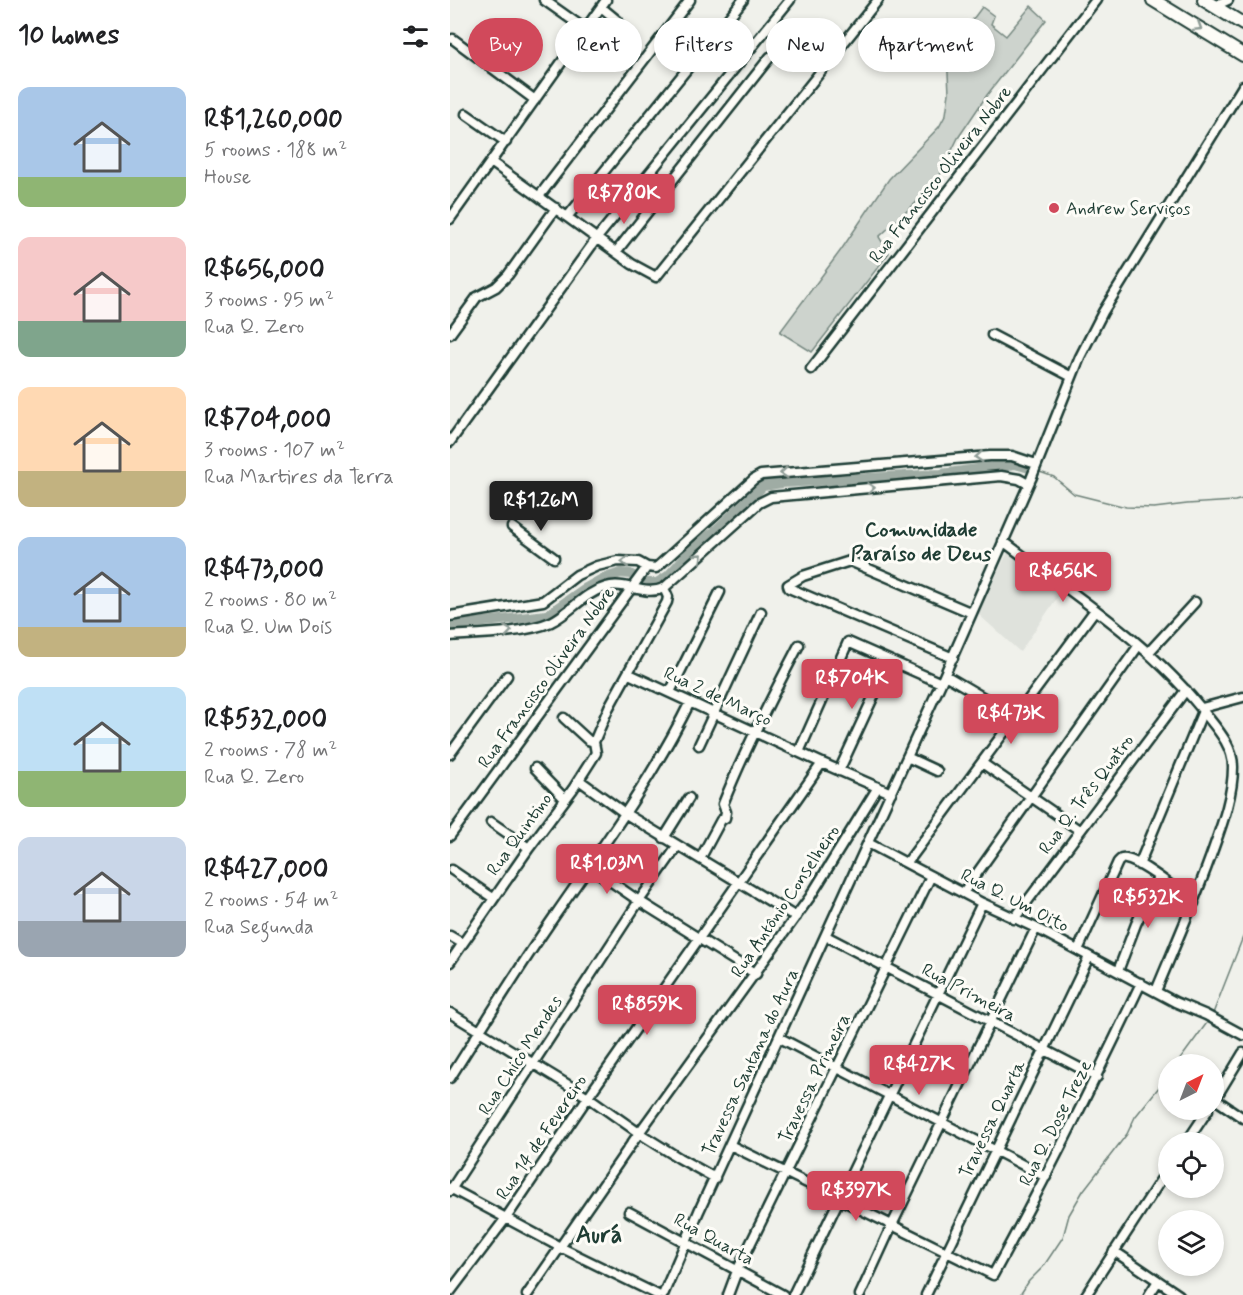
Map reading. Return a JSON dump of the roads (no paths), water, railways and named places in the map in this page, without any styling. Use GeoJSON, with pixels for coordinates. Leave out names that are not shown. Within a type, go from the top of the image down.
{"type":"FeatureCollection","features":[{"type":"Feature","properties":{"kind":"highway"},"geometry":{"type":"LineString","coordinates":[[1153,0],[1243,55]]}},
{"type":"Feature","properties":{"kind":"highway"},"geometry":{"type":"LineString","coordinates":[[1209,3],[1243,24]]}},
{"type":"Feature","properties":{"kind":"street"},"geometry":{"type":"LineString","coordinates":[[544,0],[566,18]]}},
{"type":"Feature","properties":{"kind":"street"},"geometry":{"type":"LineString","coordinates":[[540,195],[690,0]]}},
{"type":"Feature","properties":{"kind":"street"},"geometry":{"type":"LineString","coordinates":[[568,216],[743,0]]}},
{"type":"Feature","properties":{"kind":"street"},"geometry":{"type":"LineString","coordinates":[[450,442],[597,238],[790,0]]}},
{"type":"Feature","properties":{"kind":"street"},"geometry":{"type":"LineString","coordinates":[[491,162],[540,195],[632,264],[658,277],[878,0]]}},
{"type":"Feature","properties":{"kind":"street","name":"Rua Francisco Oliveira Nobre"},"geometry":{"type":"LineString","coordinates":[[811,369],[1096,0]]}},
{"type":"Feature","properties":{"kind":"street"},"geometry":{"type":"LineString","coordinates":[[1209,3],[1228,0]]}},
{"type":"Feature","properties":{"kind":"street"},"geometry":{"type":"LineString","coordinates":[[594,18],[604,3],[616,18]]}},
{"type":"Feature","properties":{"kind":"street"},"geometry":{"type":"LineString","coordinates":[[453,39],[535,100]]}},
{"type":"Feature","properties":{"kind":"street"},"geometry":{"type":"LineString","coordinates":[[616,252],[766,62]]}},
{"type":"Feature","properties":{"kind":"street"},"geometry":{"type":"LineString","coordinates":[[450,218],[555,72]]}},
{"type":"Feature","properties":{"kind":"street","name":"Travessa Santana do Aura"},"geometry":{"type":"LineString","coordinates":[[663,1295],[729,1145],[943,679],[1030,481],[1080,357],[1103,312],[1243,86]]}},
{"type":"Feature","properties":{"kind":"street"},"geometry":{"type":"LineString","coordinates":[[466,114],[506,142]]}},
{"type":"Feature","properties":{"kind":"street"},"geometry":{"type":"LineString","coordinates":[[450,334],[477,297],[496,287],[508,275],[556,208]]}},
{"type":"Feature","properties":{"kind":"street"},"geometry":{"type":"LineString","coordinates":[[992,335],[1072,377]]}},
{"type":"Feature","properties":{"kind":"street"},"geometry":{"type":"LineString","coordinates":[[450,616],[543,601],[577,575],[597,566],[618,561],[638,562],[647,567],[656,568],[754,479],[766,474],[990,456],[1012,456],[1036,464]]}},
{"type":"Feature","properties":{"kind":"street"},"geometry":{"type":"LineString","coordinates":[[450,636],[536,627],[552,621],[597,590],[616,585],[633,586],[656,592],[664,588],[759,503],[771,496],[1001,476],[1030,481]]}},
{"type":"Feature","properties":{"kind":"street"},"geometry":{"type":"LineString","coordinates":[[512,527],[554,558]]}},
{"type":"Feature","properties":{"kind":"street"},"geometry":{"type":"LineString","coordinates":[[1003,541],[1149,652],[1203,710],[1227,744],[1233,768],[1232,784],[1223,822],[1194,903],[1156,991]]}},
{"type":"Feature","properties":{"kind":"street"},"geometry":{"type":"LineString","coordinates":[[952,658],[789,588],[788,585],[803,576],[850,561],[972,613]]}},
{"type":"Feature","properties":{"kind":"street","name":"Rua Francisco Oliveira Nobre"},"geometry":{"type":"LineString","coordinates":[[450,836],[647,567]]}},
{"type":"Feature","properties":{"kind":"street","name":"Rua Quintino"},"geometry":{"type":"LineString","coordinates":[[450,962],[596,753],[594,742],[609,707],[667,602],[668,597],[664,588]]}},
{"type":"Feature","properties":{"kind":"street"},"geometry":{"type":"LineString","coordinates":[[670,692],[720,592]]}},
{"type":"Feature","properties":{"kind":"street"},"geometry":{"type":"LineString","coordinates":[[1149,652],[1194,602]]}},
{"type":"Feature","properties":{"kind":"street"},"geometry":{"type":"LineString","coordinates":[[907,863],[1095,610]]}},
{"type":"Feature","properties":{"kind":"street"},"geometry":{"type":"LineString","coordinates":[[699,745],[761,612]]}},
{"type":"Feature","properties":{"kind":"street"},"geometry":{"type":"LineString","coordinates":[[799,752],[848,642],[890,661],[943,679],[1015,716]]}},
{"type":"Feature","properties":{"kind":"street"},"geometry":{"type":"LineString","coordinates":[[700,859],[721,820],[725,818],[723,804],[754,730],[799,645]]}},
{"type":"Feature","properties":{"kind":"street"},"geometry":{"type":"LineString","coordinates":[[963,893],[1139,645]]}},
{"type":"Feature","properties":{"kind":"street"},"geometry":{"type":"LineString","coordinates":[[839,771],[890,661]]}},
{"type":"Feature","properties":{"kind":"street","name":"Rua 2 de Março"},"geometry":{"type":"LineString","coordinates":[[629,674],[891,793]]}},
{"type":"Feature","properties":{"kind":"street"},"geometry":{"type":"LineString","coordinates":[[450,754],[507,676]]}},
{"type":"Feature","properties":{"kind":"street","name":"Rua Q. Três Quatro"},"geometry":{"type":"LineString","coordinates":[[1014,919],[1185,690]]}},
{"type":"Feature","properties":{"kind":"street"},"geometry":{"type":"LineString","coordinates":[[1139,865],[1203,710],[1243,697]]}},
{"type":"Feature","properties":{"kind":"street"},"geometry":{"type":"LineString","coordinates":[[450,1078],[556,914],[626,814],[666,750],[690,702]]}},
{"type":"Feature","properties":{"kind":"street"},"geometry":{"type":"LineString","coordinates":[[564,718],[588,740],[594,742]]}},
{"type":"Feature","properties":{"kind":"street"},"geometry":{"type":"LineString","coordinates":[[907,757],[937,771]]}},
{"type":"Feature","properties":{"kind":"street","name":"Rua 14 de Fevereiro"},"geometry":{"type":"LineString","coordinates":[[450,1292],[506,1218],[588,1096],[822,763]]}},
{"type":"Feature","properties":{"kind":"street"},"geometry":{"type":"LineString","coordinates":[[982,764],[1079,830]]}},
{"type":"Feature","properties":{"kind":"street"},"geometry":{"type":"LineString","coordinates":[[536,768],[565,799]]}},
{"type":"Feature","properties":{"kind":"street"},"geometry":{"type":"LineString","coordinates":[[579,780],[677,847],[795,917]]}},
{"type":"Feature","properties":{"kind":"street","name":"Rua Antônio Conselheiro"},"geometry":{"type":"LineString","coordinates":[[527,1295],[639,1133],[756,974],[836,859],[878,788]]}},
{"type":"Feature","properties":{"kind":"street"},"geometry":{"type":"LineString","coordinates":[[664,838],[688,798]]}},
{"type":"Feature","properties":{"kind":"street"},"geometry":{"type":"LineString","coordinates":[[491,822],[529,848]]}},
{"type":"Feature","properties":{"kind":"street","name":"Rua Q. Um Oito"},"geometry":{"type":"LineString","coordinates":[[868,843],[1243,1035]]}},
{"type":"Feature","properties":{"kind":"street","name":"Rua Chico Mendes"},"geometry":{"type":"LineString","coordinates":[[450,1189],[677,847]]}},
{"type":"Feature","properties":{"kind":"street"},"geometry":{"type":"LineString","coordinates":[[1078,950],[1118,862],[1122,859],[1139,865],[1194,903]]}},
{"type":"Feature","properties":{"kind":"street"},"geometry":{"type":"LineString","coordinates":[[590,867],[639,901],[756,974]]}},
{"type":"Feature","properties":{"kind":"street"},"geometry":{"type":"LineString","coordinates":[[452,870],[493,898]]}},
{"type":"Feature","properties":{"kind":"street","name":"Travessa Primeira"},"geometry":{"type":"LineString","coordinates":[[728,1295],[737,1272],[931,876]]}},
{"type":"Feature","properties":{"kind":"street"},"geometry":{"type":"LineString","coordinates":[[1118,971],[1136,924],[1158,877]]}},
{"type":"Feature","properties":{"kind":"street"},"geometry":{"type":"LineString","coordinates":[[793,1295],[982,903]]}},
{"type":"Feature","properties":{"kind":"street"},"geometry":{"type":"LineString","coordinates":[[860,1295],[1036,928]]}},
{"type":"Feature","properties":{"kind":"street"},"geometry":{"type":"LineString","coordinates":[[450,936],[462,943]]}},
{"type":"Feature","properties":{"kind":"street","name":"Rua Primeira"},"geometry":{"type":"LineString","coordinates":[[826,936],[1097,1077]]}},
{"type":"Feature","properties":{"kind":"street","name":"Travessa Quarta"},"geometry":{"type":"LineString","coordinates":[[926,1295],[1089,957]]}},
{"type":"Feature","properties":{"kind":"street","name":"Rua Q. Dose Treze"},"geometry":{"type":"LineString","coordinates":[[946,1252],[993,1275],[1047,1177],[1141,983]]}},
{"type":"Feature","properties":{"kind":"street"},"geometry":{"type":"LineString","coordinates":[[450,1013],[588,1096],[639,1133],[715,1178]]}},
{"type":"Feature","properties":{"kind":"street"},"geometry":{"type":"LineString","coordinates":[[780,1038],[1047,1177]]}},
{"type":"Feature","properties":{"kind":"street"},"geometry":{"type":"LineString","coordinates":[[1224,1086],[1240,1064],[1243,1053]]}},
{"type":"Feature","properties":{"kind":"street"},"geometry":{"type":"LineString","coordinates":[[1224,1105],[1242,1114]]}},
{"type":"Feature","properties":{"kind":"street"},"geometry":{"type":"LineString","coordinates":[[729,1145],[946,1252]]}},
{"type":"Feature","properties":{"kind":"street"},"geometry":{"type":"LineString","coordinates":[[1086,1295],[1158,1184]]}},
{"type":"Feature","properties":{"kind":"street"},"geometry":{"type":"LineString","coordinates":[[450,1189],[658,1295]]}},
{"type":"Feature","properties":{"kind":"street","name":"Rua Quarta"},"geometry":{"type":"LineString","coordinates":[[629,1212],[783,1295]]}},
{"type":"Feature","properties":{"kind":"street"},"geometry":{"type":"LineString","coordinates":[[1114,1251],[1179,1295]]}},
{"type":"Feature","properties":{"kind":"street"},"geometry":{"type":"LineString","coordinates":[[1149,1295],[1158,1281]]}},
{"type":"Feature","properties":{"kind":"waterway"},"geometry":{"type":"LineString","coordinates":[[450,628],[547,615],[584,589],[602,579],[621,573],[630,574],[645,583],[657,583],[668,576],[697,544],[714,532],[763,486],[941,474],[1015,464],[1033,469]]}},
{"type":"Feature","properties":{"kind":"waterway"},"geometry":{"type":"LineString","coordinates":[[1037,471],[1054,477],[1074,494],[1126,507],[1154,508],[1243,499]]}},
{"type":"Feature","properties":{"kind":"waterway"},"geometry":{"type":"LineString","coordinates":[[1212,1016],[1243,937]]}},
{"type":"Feature","properties":{"kind":"waterway"},"geometry":{"type":"LineString","coordinates":[[1184,1054],[1209,1020]]}},
{"type":"Feature","properties":{"kind":"waterway"},"geometry":{"type":"LineString","coordinates":[[1020,1295],[1029,1281],[1043,1267],[1063,1237],[1069,1215],[1083,1191],[1127,1134],[1135,1117],[1158,1088]]}},
{"type":"Feature","properties":{"kind":"place","name":"Andrew Serviços"},"geometry":{"type":"Point","coordinates":[1054,208]}},
{"type":"Feature","properties":{"kind":"district","name":"Comunidade Paraíso de Deus"},"geometry":{"type":"Point","coordinates":[921,541]}},
{"type":"Feature","properties":{"kind":"district","name":"Aurá"},"geometry":{"type":"Point","coordinates":[599,1234]}}]}
